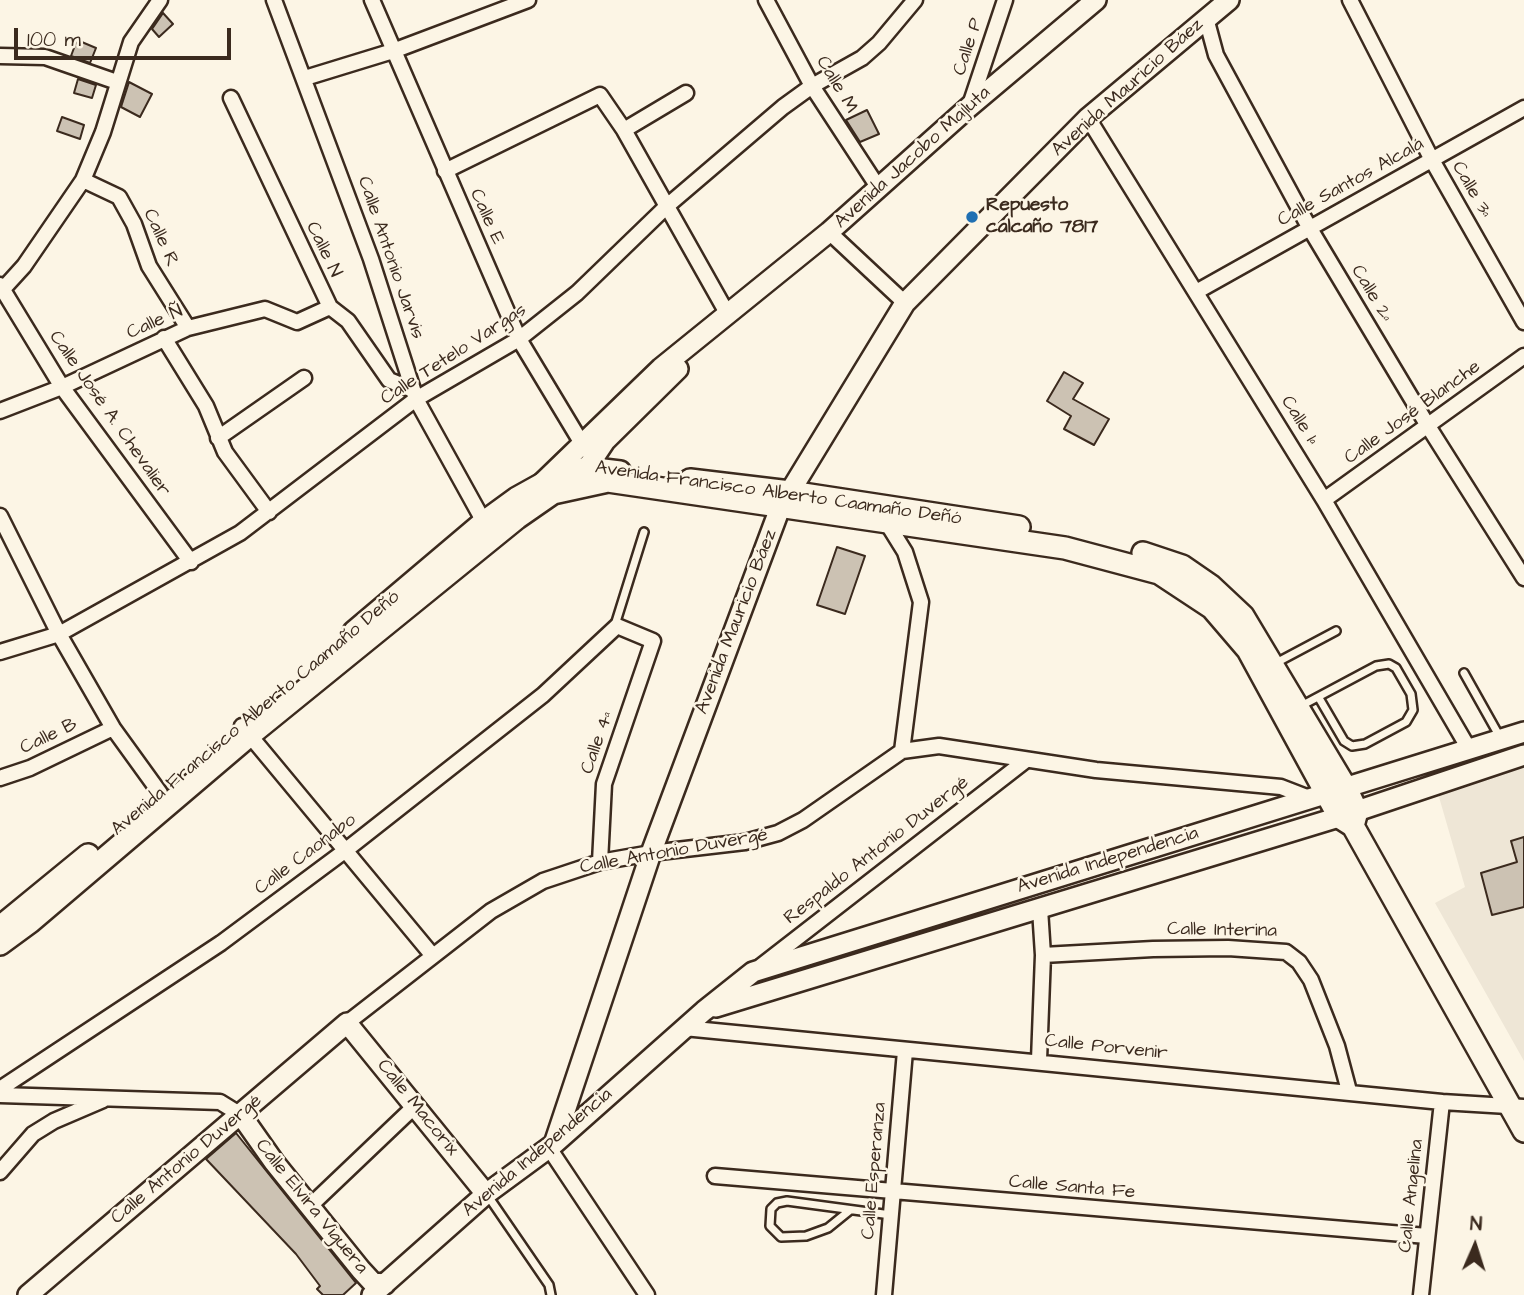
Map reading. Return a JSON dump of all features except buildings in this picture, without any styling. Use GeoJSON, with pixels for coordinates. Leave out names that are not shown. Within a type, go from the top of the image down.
{"type":"FeatureCollection","features":[{"type":"Feature","properties":{"kind":"main road","name":"Avenida Jacobo Majluta"},"geometry":{"type":"LineString","coordinates":[[538,486],[581,442],[727,313],[829,232],[969,107],[1096,0]]}},
{"type":"Feature","properties":{"kind":"main road","name":"Avenida Mauricio Báez"},"geometry":{"type":"LineString","coordinates":[[551,1146],[651,853],[785,500],[905,303],[1088,118],[1228,0]]}},
{"type":"Feature","properties":{"kind":"main road","name":"Avenida Jacobo Majluta"},"geometry":{"type":"LineString","coordinates":[[587,468],[605,441],[674,374],[727,313]]}},
{"type":"Feature","properties":{"kind":"main road","name":"Avenida Francisco Alberto Caamaño Deñó"},"geometry":{"type":"LineString","coordinates":[[0,944],[30,922],[484,522],[562,473],[587,468],[785,500],[887,523],[1065,548],[1160,573],[1212,608],[1248,650],[1329,794],[1350,818],[1517,1106],[1524,1132]]}},
{"type":"Feature","properties":{"kind":"main road","name":"Avenida Francisco Alberto Caamaño Deñó"},"geometry":{"type":"LineString","coordinates":[[0,927],[160,793],[247,730],[517,518],[553,493],[608,481],[1056,533],[1182,566],[1211,586],[1243,616],[1299,707],[1329,794]]}},
{"type":"Feature","properties":{"kind":"main road","name":"Avenida Independencia"},"geometry":{"type":"LineString","coordinates":[[384,1291],[486,1194],[551,1146],[684,1028],[753,972],[1524,732]]}},
{"type":"Feature","properties":{"kind":"main road","name":"Avenida Independencia"},"geometry":{"type":"LineString","coordinates":[[704,1011],[1350,818],[1524,755]]}},
{"type":"Feature","properties":{"kind":"main road","name":"Calle Macorix"},"geometry":{"type":"LineString","coordinates":[[347,1023],[486,1194]]}},
{"type":"Feature","properties":{"kind":"main road","name":"Calle Antonio Duvergé"},"geometry":{"type":"LineString","coordinates":[[28,1295],[347,1023]]}},
{"type":"Feature","properties":{"kind":"main road","name":"Calle Elvira Viguera"},"geometry":{"type":"LineString","coordinates":[[240,1115],[371,1282],[384,1291]]}},
{"type":"Feature","properties":{"kind":"street"},"geometry":{"type":"LineString","coordinates":[[1,287],[32,256],[83,180],[103,131],[131,41],[160,0]]}},
{"type":"Feature","properties":{"kind":"street","name":"Calle Antonio Jarvis"},"geometry":{"type":"LineString","coordinates":[[274,0],[371,259],[415,394],[484,522]]}},
{"type":"Feature","properties":{"kind":"street","name":"Calle E"},"geometry":{"type":"LineString","coordinates":[[372,0],[519,339],[581,442]]}},
{"type":"Feature","properties":{"kind":"street"},"geometry":{"type":"LineString","coordinates":[[305,78],[393,51],[509,3],[528,0]]}},
{"type":"Feature","properties":{"kind":"street","name":"Calle M"},"geometry":{"type":"LineString","coordinates":[[765,0],[813,86],[878,187]]}},
{"type":"Feature","properties":{"kind":"street","name":"Calle Tetelo Vargas"},"geometry":{"type":"LineString","coordinates":[[0,652],[59,634],[191,562],[269,512],[415,394],[519,339],[577,293],[667,206],[813,86],[862,58],[879,43],[915,0]]}},
{"type":"Feature","properties":{"kind":"street","name":"Calle P"},"geometry":{"type":"LineString","coordinates":[[969,107],[1004,0]]}},
{"type":"Feature","properties":{"kind":"street","name":"Calle 3ª"},"geometry":{"type":"LineString","coordinates":[[1350,0],[1432,160],[1524,322]]}},
{"type":"Feature","properties":{"kind":"street","name":"Calle 2ª"},"geometry":{"type":"LineString","coordinates":[[1206,18],[1216,55],[1309,227],[1427,426],[1524,579]]}},
{"type":"Feature","properties":{"kind":"street"},"geometry":{"type":"LineString","coordinates":[[0,56],[45,57],[117,82]]}},
{"type":"Feature","properties":{"kind":"street"},"geometry":{"type":"LineString","coordinates":[[624,130],[686,93]]}},
{"type":"Feature","properties":{"kind":"street"},"geometry":{"type":"LineString","coordinates":[[445,171],[595,94],[604,97],[727,313]]}},
{"type":"Feature","properties":{"kind":"street","name":"Calle N"},"geometry":{"type":"LineString","coordinates":[[231,98],[330,307],[348,321],[389,380],[415,394]]}},
{"type":"Feature","properties":{"kind":"street","name":"Calle Santos Alcalá"},"geometry":{"type":"LineString","coordinates":[[1196,292],[1524,108]]}},
{"type":"Feature","properties":{"kind":"street","name":"Calle 1ª"},"geometry":{"type":"LineString","coordinates":[[1088,118],[1324,500],[1469,749]]}},
{"type":"Feature","properties":{"kind":"street","name":"Calle R"},"geometry":{"type":"LineString","coordinates":[[83,180],[119,197],[134,224],[149,266],[188,328]]}},
{"type":"Feature","properties":{"kind":"street"},"geometry":{"type":"LineString","coordinates":[[829,232],[905,303]]}},
{"type":"Feature","properties":{"kind":"street","name":"Calle José A. Chevalier"},"geometry":{"type":"LineString","coordinates":[[1,287],[62,387],[191,562]]}},
{"type":"Feature","properties":{"kind":"street","name":"Calle Ñ"},"geometry":{"type":"LineString","coordinates":[[0,411],[62,387],[188,328],[265,309],[297,322],[330,307]]}},
{"type":"Feature","properties":{"kind":"street"},"geometry":{"type":"LineString","coordinates":[[164,338],[206,406],[218,438],[269,512]]}},
{"type":"Feature","properties":{"kind":"street","name":"Calle José Blanche"},"geometry":{"type":"LineString","coordinates":[[1324,500],[1524,356]]}},
{"type":"Feature","properties":{"kind":"street"},"geometry":{"type":"LineString","coordinates":[[218,438],[304,378]]}},
{"type":"Feature","properties":{"kind":"street"},"geometry":{"type":"LineString","coordinates":[[0,516],[59,634],[113,729],[160,793]]}},
{"type":"Feature","properties":{"kind":"street"},"geometry":{"type":"LineString","coordinates":[[887,523],[905,552],[921,602],[902,751]]}},
{"type":"Feature","properties":{"kind":"street","name":"Calle 4ª"},"geometry":{"type":"LineString","coordinates":[[600,862],[604,784],[652,640],[615,625]]}},
{"type":"Feature","properties":{"kind":"street","name":"Calle Caonabo"},"geometry":{"type":"LineString","coordinates":[[0,1089],[221,943],[346,850],[543,695],[615,625]]}},
{"type":"Feature","properties":{"kind":"street","name":"Calle B"},"geometry":{"type":"LineString","coordinates":[[0,778],[30,768],[113,729]]}},
{"type":"Feature","properties":{"kind":"street"},"geometry":{"type":"LineString","coordinates":[[247,730],[433,956]]}},
{"type":"Feature","properties":{"kind":"street","name":"Calle Antonio Duvergé"},"geometry":{"type":"LineString","coordinates":[[347,1023],[510,898],[552,876],[600,862],[744,842],[778,833],[803,820],[902,751],[939,746],[1025,761],[1192,780],[1281,786],[1329,794]]}},
{"type":"Feature","properties":{"kind":"street","name":"Respaldo Antonio Duvergé"},"geometry":{"type":"LineString","coordinates":[[753,972],[1025,761]]}},
{"type":"Feature","properties":{"kind":"street"},"geometry":{"type":"LineString","coordinates":[[1039,1060],[1043,955],[1040,909]]}},
{"type":"Feature","properties":{"kind":"street","name":"Calle Interina"},"geometry":{"type":"LineString","coordinates":[[1043,955],[1228,948],[1286,952],[1299,962],[1311,980],[1337,1046],[1349,1091]]}},
{"type":"Feature","properties":{"kind":"street","name":"Calle Porvenir"},"geometry":{"type":"LineString","coordinates":[[684,1028],[905,1051],[1039,1060],[1442,1102],[1517,1106]]}},
{"type":"Feature","properties":{"kind":"street","name":"Calle Esperanza"},"geometry":{"type":"LineString","coordinates":[[884,1295],[905,1051]]}},
{"type":"Feature","properties":{"kind":"street","name":"Calle Elvira Viguera"},"geometry":{"type":"LineString","coordinates":[[0,1095],[220,1102],[240,1115]]}},
{"type":"Feature","properties":{"kind":"street"},"geometry":{"type":"LineString","coordinates":[[0,1172],[33,1134],[54,1121],[110,1097]]}},
{"type":"Feature","properties":{"kind":"street","name":"Calle Angelina"},"geometry":{"type":"LineString","coordinates":[[1421,1295],[1442,1102]]}},
{"type":"Feature","properties":{"kind":"street"},"geometry":{"type":"LineString","coordinates":[[310,1206],[416,1105]]}},
{"type":"Feature","properties":{"kind":"street"},"geometry":{"type":"LineString","coordinates":[[551,1146],[647,1295]]}},
{"type":"Feature","properties":{"kind":"street","name":"Calle Santa Fe"},"geometry":{"type":"LineString","coordinates":[[715,1176],[1427,1236]]}},
{"type":"Feature","properties":{"kind":"lane"},"geometry":{"type":"LineString","coordinates":[[615,625],[644,532]]}},
{"type":"Feature","properties":{"kind":"lane"},"geometry":{"type":"LineString","coordinates":[[1273,664],[1336,631]]}},
{"type":"Feature","properties":{"kind":"lane"},"geometry":{"type":"LineString","coordinates":[[1299,707],[1376,666],[1389,664],[1396,668],[1406,685],[1413,710],[1406,722],[1365,744],[1352,746],[1344,741],[1319,698]]}},
{"type":"Feature","properties":{"kind":"lane"},"geometry":{"type":"LineString","coordinates":[[1464,673],[1501,739]]}},
{"type":"Feature","properties":{"kind":"lane"},"geometry":{"type":"LineString","coordinates":[[486,1194],[549,1286],[551,1295]]}},
{"type":"Feature","properties":{"kind":"lane"},"geometry":{"type":"LineString","coordinates":[[849,1211],[828,1228],[806,1236],[781,1237],[770,1226],[771,1209],[777,1203],[787,1201],[891,1215]]}},
{"type":"Feature","properties":{"kind":"shaded area"},"geometry":{"type":"Polygon","coordinates":[[[1524,763],[1524,1061],[1435,903],[1465,887],[1437,790],[1524,763]]]}},
{"type":"Feature","properties":{"kind":"place","name":"Repuesto calcaño 7817"},"geometry":{"type":"Point","coordinates":[972,217]}}]}
